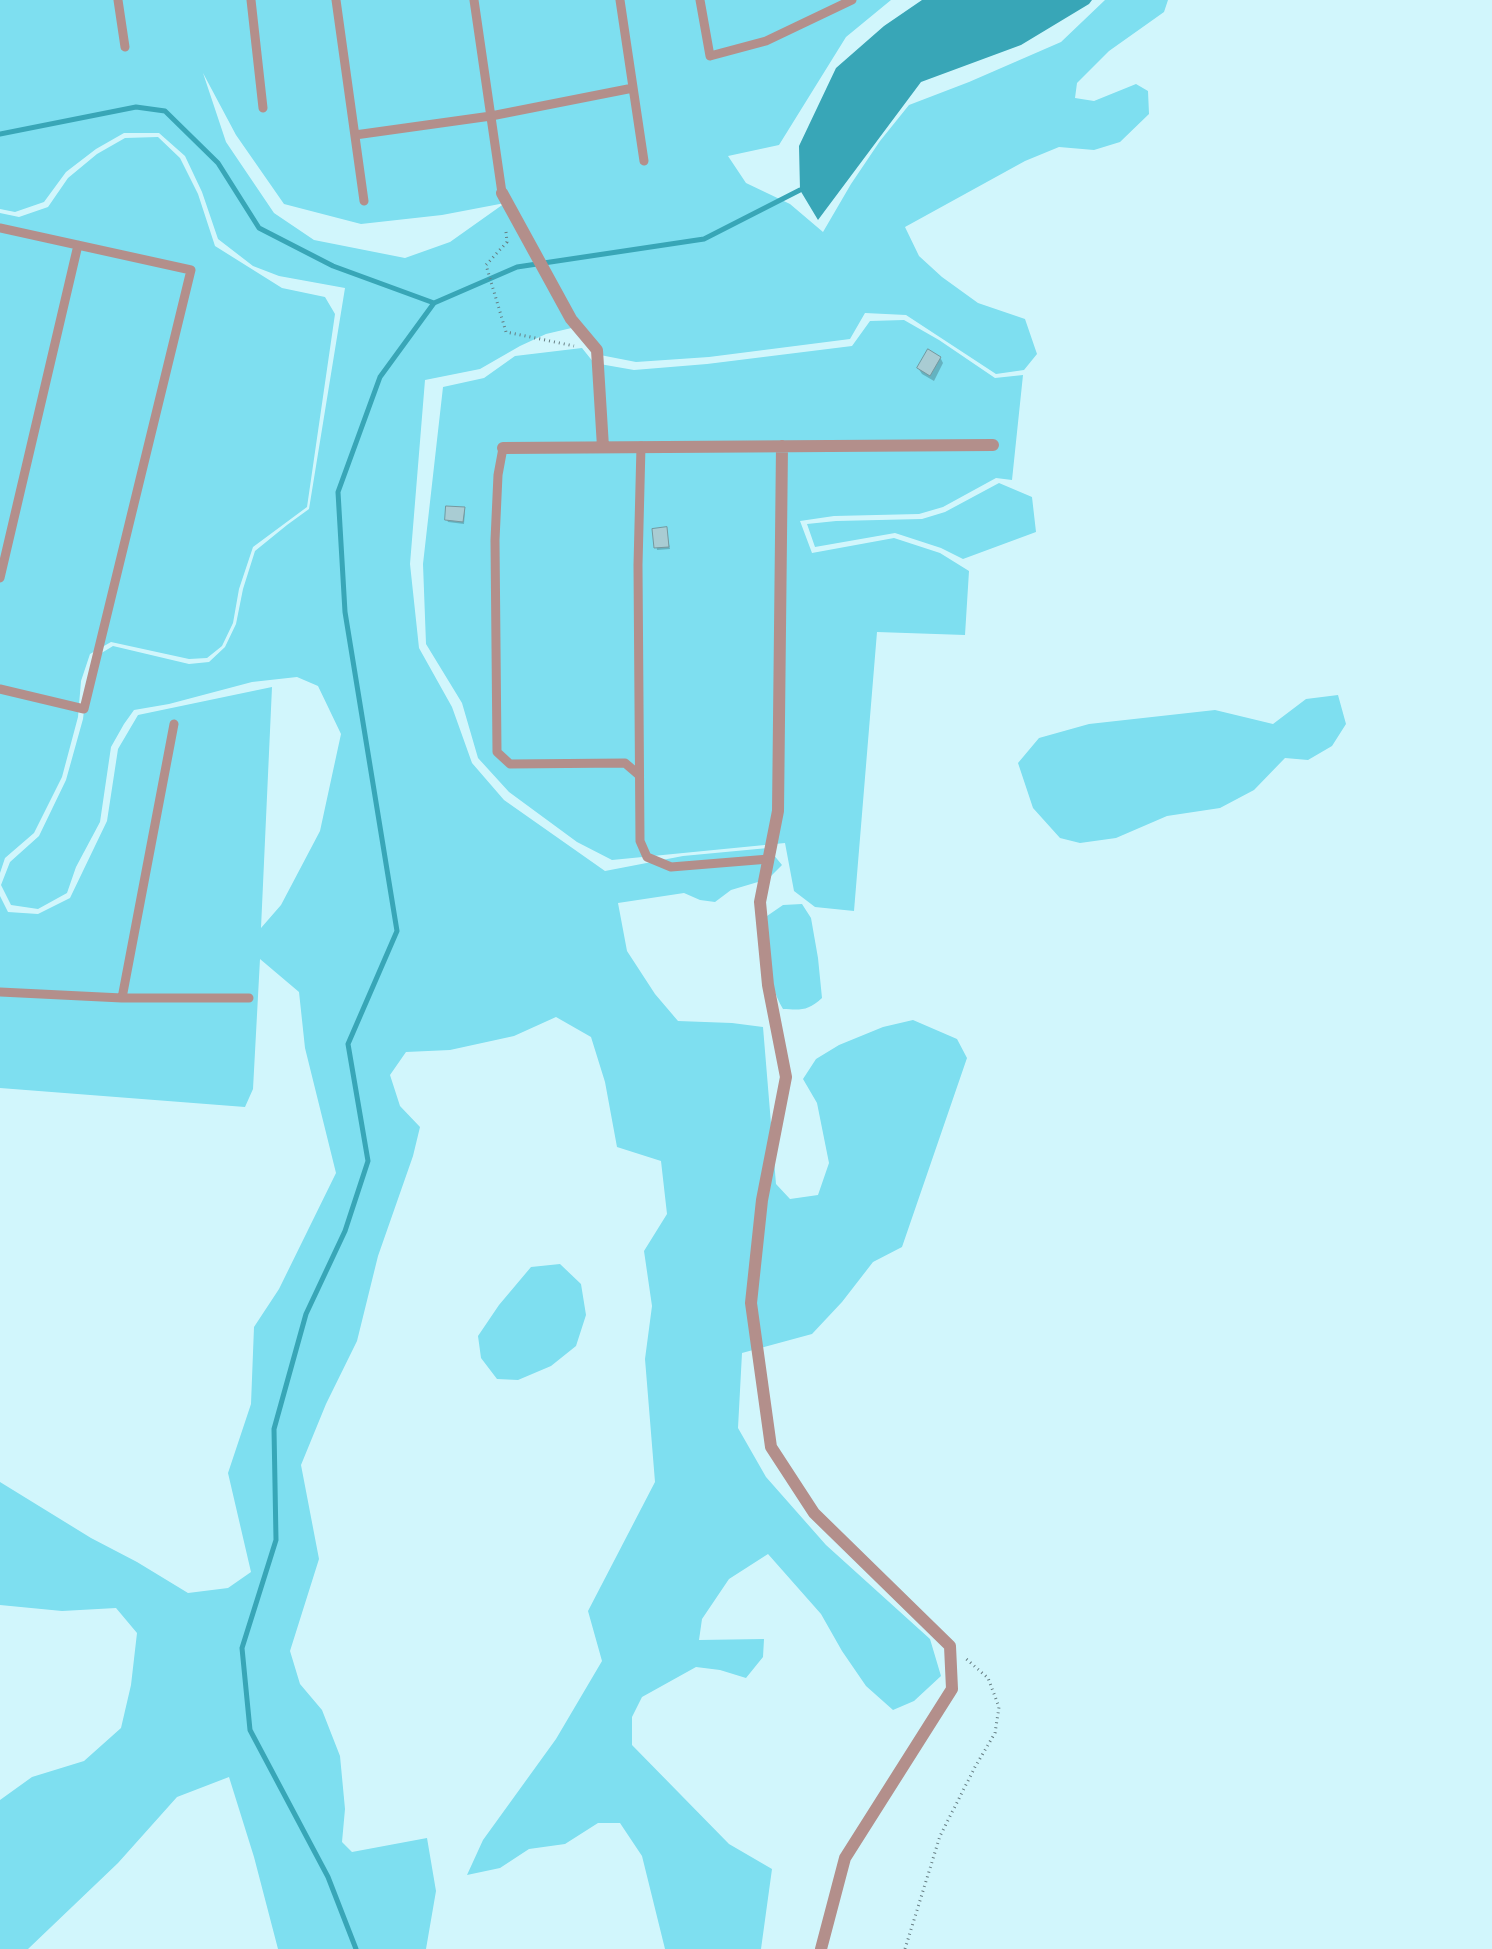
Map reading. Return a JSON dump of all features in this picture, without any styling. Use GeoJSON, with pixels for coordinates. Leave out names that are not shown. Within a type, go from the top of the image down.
{"type":"FeatureCollection","features":[{"type":"Feature","properties":{"kind":"street"},"geometry":{"type":"LineString","coordinates":[[502,193],[571,319],[597,350],[603,446]]}},
{"type":"Feature","properties":{"kind":"street"},"geometry":{"type":"LineString","coordinates":[[503,448],[993,445]]}},
{"type":"Feature","properties":{"kind":"street"},"geometry":{"type":"LineString","coordinates":[[782,446],[778,812],[760,902],[768,985],[786,1077],[762,1200],[751,1304],[771,1447],[814,1513],[950,1646],[952,1689],[845,1858],[822,1949]]}},
{"type":"Feature","properties":{"kind":"lane"},"geometry":{"type":"LineString","coordinates":[[118,0],[124,47]]}},
{"type":"Feature","properties":{"kind":"lane"},"geometry":{"type":"LineString","coordinates":[[251,0],[262,108]]}},
{"type":"Feature","properties":{"kind":"lane"},"geometry":{"type":"LineString","coordinates":[[336,0],[364,201]]}},
{"type":"Feature","properties":{"kind":"lane"},"geometry":{"type":"LineString","coordinates":[[474,0],[502,193]]}},
{"type":"Feature","properties":{"kind":"lane"},"geometry":{"type":"LineString","coordinates":[[620,0],[644,161]]}},
{"type":"Feature","properties":{"kind":"lane"},"geometry":{"type":"LineString","coordinates":[[700,0],[710,56],[766,41],[852,0]]}},
{"type":"Feature","properties":{"kind":"lane"},"geometry":{"type":"LineString","coordinates":[[355,135],[491,116],[633,88]]}},
{"type":"Feature","properties":{"kind":"lane"},"geometry":{"type":"LineString","coordinates":[[0,228],[190,270],[84,709],[0,689]]}},
{"type":"Feature","properties":{"kind":"lane"},"geometry":{"type":"LineString","coordinates":[[0,578],[78,245]]}},
{"type":"Feature","properties":{"kind":"lane"},"geometry":{"type":"LineString","coordinates":[[641,446],[638,565],[640,841],[646,857],[672,867],[769,859]]}},
{"type":"Feature","properties":{"kind":"lane"},"geometry":{"type":"LineString","coordinates":[[503,448],[498,475],[495,540],[498,752],[510,764],[625,763],[639,775]]}},
{"type":"Feature","properties":{"kind":"lane"},"geometry":{"type":"LineString","coordinates":[[122,998],[174,724]]}},
{"type":"Feature","properties":{"kind":"lane"},"geometry":{"type":"LineString","coordinates":[[0,992],[122,998],[249,998]]}},
{"type":"Feature","properties":{"kind":"path"},"geometry":{"type":"LineString","coordinates":[[505,222],[507,242],[486,266],[506,332],[597,350]]}},
{"type":"Feature","properties":{"kind":"path"},"geometry":{"type":"LineString","coordinates":[[905,1949],[940,1836],[975,1767],[995,1734],[999,1707],[988,1678],[950,1646]]}},
{"type":"Feature","properties":{"kind":"shaded area"},"geometry":{"type":"Polygon","coordinates":[[[0,0],[891,0],[846,37],[779,145],[728,156],[746,183],[790,204],[823,232],[851,184],[880,141],[909,105],[969,82],[1061,42],[1105,0],[1168,0],[1164,12],[1109,51],[1077,83],[1075,98],[1094,101],[1136,84],[1148,91],[1149,114],[1120,142],[1094,150],[1059,147],[1025,161],[905,227],[919,256],[942,277],[978,303],[1025,319],[1037,354],[1024,370],[996,374],[906,315],[865,313],[850,339],[709,357],[636,362],[595,354],[580,326],[546,334],[520,346],[480,369],[425,380],[410,564],[419,648],[452,707],[472,763],[504,800],[605,871],[683,856],[768,848],[782,865],[768,879],[731,890],[715,902],[700,900],[684,893],[618,903],[627,951],[655,994],[678,1021],[732,1023],[763,1027],[776,1184],[790,1199],[818,1195],[829,1163],[817,1103],[803,1079],[816,1059],[839,1045],[883,1027],[913,1020],[957,1039],[967,1058],[902,1247],[873,1262],[842,1302],[812,1334],[742,1353],[738,1428],[766,1477],[826,1545],[930,1639],[941,1676],[914,1701],[893,1710],[866,1686],[842,1651],[821,1614],[768,1554],[729,1579],[702,1619],[699,1640],[764,1639],[763,1657],[746,1678],[720,1670],[696,1667],[642,1697],[632,1717],[632,1745],[729,1844],[772,1869],[761,1949],[665,1949],[642,1856],[620,1823],[598,1823],[565,1844],[529,1849],[500,1868],[467,1875],[483,1840],[556,1739],[602,1661],[588,1611],[655,1482],[645,1359],[652,1306],[644,1251],[667,1214],[661,1161],[617,1147],[605,1082],[591,1037],[556,1017],[514,1036],[450,1050],[406,1052],[390,1075],[400,1106],[420,1127],[413,1156],[378,1256],[357,1341],[326,1404],[301,1465],[319,1559],[290,1651],[300,1684],[322,1710],[340,1756],[345,1809],[342,1842],[352,1852],[427,1838],[436,1891],[426,1949],[278,1949],[254,1857],[229,1777],[177,1797],[118,1863],[28,1949],[0,1949],[0,1800],[32,1777],[84,1761],[121,1728],[131,1685],[137,1633],[116,1608],[62,1611],[0,1605],[0,1482],[91,1538],[137,1562],[188,1593],[228,1588],[251,1572],[228,1473],[251,1404],[254,1327],[279,1289],[336,1173],[305,1048],[299,992],[260,959],[253,1089],[245,1107],[0,1088],[0,896],[8,912],[38,914],[70,898],[107,821],[118,749],[138,715],[272,687],[261,928],[281,905],[320,831],[341,734],[318,686],[297,677],[252,682],[169,704],[134,710],[111,747],[100,822],[76,867],[67,893],[38,909],[11,905],[1,885],[10,862],[39,836],[66,780],[83,719],[87,684],[95,657],[113,646],[189,664],[209,662],[225,647],[236,624],[243,589],[255,551],[309,509],[345,288],[279,276],[253,266],[218,239],[202,192],[185,156],[159,133],[124,133],[96,149],[66,172],[44,202],[15,212],[0,209],[0,0]],[[203,73],[226,142],[274,213],[314,240],[405,258],[450,242],[505,203],[442,215],[361,224],[284,204],[236,135],[203,73]]]}},
{"type":"Feature","properties":{"kind":"shaded area"},"geometry":{"type":"Polygon","coordinates":[[[922,0],[1092,0],[1089,4],[1021,45],[921,82],[818,220],[800,190],[799,146],[836,68],[884,26],[922,0]]]}},
{"type":"Feature","properties":{"kind":"shaded area"},"geometry":{"type":"Polygon","coordinates":[[[158,137],[180,158],[198,194],[215,246],[282,288],[325,297],[335,314],[307,507],[253,547],[239,589],[233,623],[222,646],[207,658],[189,659],[111,642],[90,654],[81,681],[78,717],[62,777],[34,833],[5,858],[0,873],[0,213],[19,217],[48,207],[68,178],[97,154],[125,138],[158,137]]]}},
{"type":"Feature","properties":{"kind":"shaded area"},"geometry":{"type":"Polygon","coordinates":[[[904,320],[939,340],[995,378],[1023,375],[1012,480],[996,478],[943,507],[919,514],[834,516],[800,521],[812,553],[894,538],[940,553],[969,571],[965,635],[877,632],[854,911],[815,907],[794,891],[785,843],[612,860],[577,842],[509,792],[478,758],[462,703],[426,644],[423,564],[443,387],[484,378],[515,356],[582,348],[594,363],[634,370],[707,364],[852,346],[870,321],[904,320]]]}},
{"type":"Feature","properties":{"kind":"shaded area"},"geometry":{"type":"Polygon","coordinates":[[[999,483],[1032,497],[1036,532],[963,559],[941,548],[895,533],[815,547],[807,524],[836,521],[922,519],[945,512],[999,483]]]}},
{"type":"Feature","properties":{"kind":"shaded area"},"geometry":{"type":"Polygon","coordinates":[[[1338,695],[1346,724],[1332,746],[1308,760],[1285,758],[1254,790],[1220,808],[1167,816],[1116,838],[1080,843],[1060,838],[1033,808],[1018,763],[1039,738],[1089,724],[1215,710],[1273,724],[1306,699],[1338,695]]]}},
{"type":"Feature","properties":{"kind":"shaded area"},"geometry":{"type":"Polygon","coordinates":[[[802,904],[811,918],[822,998],[804,1009],[783,1009],[773,987],[769,964],[767,916],[783,905],[802,904]]]}},
{"type":"Feature","properties":{"kind":"shaded area"},"geometry":{"type":"Polygon","coordinates":[[[560,1264],[581,1284],[586,1315],[576,1346],[551,1366],[518,1380],[497,1379],[481,1358],[478,1336],[499,1305],[531,1267],[560,1264]]]}},
{"type":"Feature","properties":{"kind":"building"},"geometry":{"type":"Polygon","coordinates":[[[928,349],[941,357],[930,376],[917,368],[928,349]]]}},
{"type":"Feature","properties":{"kind":"building"},"geometry":{"type":"Polygon","coordinates":[[[446,506],[465,507],[463,522],[445,520],[446,506]]]}},
{"type":"Feature","properties":{"kind":"building"},"geometry":{"type":"Polygon","coordinates":[[[667,527],[669,547],[654,548],[652,529],[667,527]]]}},
{"type":"Feature","properties":{"kind":"waterway"},"geometry":{"type":"LineString","coordinates":[[0,134],[136,107],[165,111],[218,163],[259,228],[333,266],[434,303]]}},
{"type":"Feature","properties":{"kind":"waterway"},"geometry":{"type":"LineString","coordinates":[[356,1949],[328,1877],[250,1730],[242,1648],[276,1540],[274,1429],[306,1314],[345,1231],[368,1161],[348,1044],[397,931],[345,612],[338,492],[380,377],[434,303],[517,267],[704,239],[800,190]]}}]}
